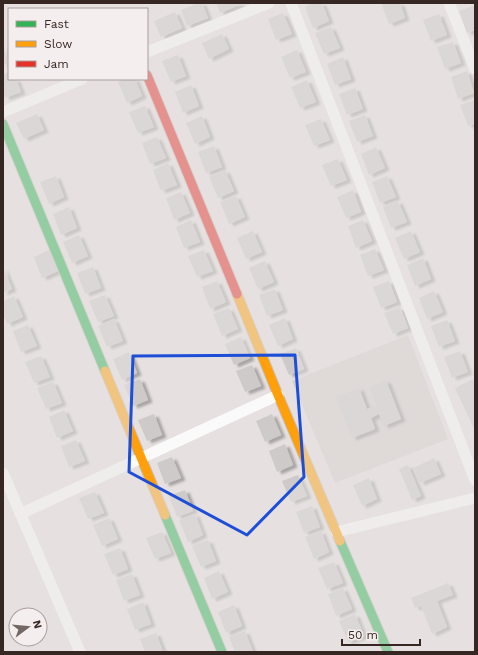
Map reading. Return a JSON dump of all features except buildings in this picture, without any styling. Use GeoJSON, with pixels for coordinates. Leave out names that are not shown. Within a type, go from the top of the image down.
{"type":"FeatureCollection","features":[{"type":"Feature","properties":{"kind":"street"},"geometry":{"type":"LineString","coordinates":[[148,52],[269,3]]}},
{"type":"Feature","properties":{"kind":"street"},"geometry":{"type":"LineString","coordinates":[[292,3],[475,480]]}},
{"type":"Feature","properties":{"kind":"street"},"geometry":{"type":"LineString","coordinates":[[449,3],[475,69]]}},
{"type":"Feature","properties":{"kind":"street"},"geometry":{"type":"LineString","coordinates":[[148,77],[278,394],[388,652]]}},
{"type":"Feature","properties":{"kind":"street"},"geometry":{"type":"LineString","coordinates":[[3,112],[80,80]]}},
{"type":"Feature","properties":{"kind":"street"},"geometry":{"type":"LineString","coordinates":[[3,124],[140,458],[222,652]]}},
{"type":"Feature","properties":{"kind":"street"},"geometry":{"type":"LineString","coordinates":[[20,514],[278,394]]}},
{"type":"Feature","properties":{"kind":"street"},"geometry":{"type":"LineString","coordinates":[[3,473],[80,652]]}},
{"type":"Feature","properties":{"kind":"street"},"geometry":{"type":"LineString","coordinates":[[336,532],[475,498]]}},
{"type":"Feature","properties":{"kind":"highlighted area"},"geometry":{"type":"Polygon","coordinates":[[[295,355],[304,477],[247,535],[129,472],[133,356],[295,355]]]}},
{"type":"Feature","properties":{"kind":"shaded area"},"geometry":{"type":"Polygon","coordinates":[[[408,335],[448,439],[335,483],[292,381],[408,335]]]}},
{"type":"Feature","properties":{"kind":"traffic: fast"},"geometry":{"type":"LineString","coordinates":[[3,124],[105,371]]}},
{"type":"Feature","properties":{"kind":"traffic: fast"},"geometry":{"type":"LineString","coordinates":[[165,515],[222,652]]}},
{"type":"Feature","properties":{"kind":"traffic: fast"},"geometry":{"type":"LineString","coordinates":[[340,541],[388,652]]}},
{"type":"Feature","properties":{"kind":"traffic: slow"},"geometry":{"type":"LineString","coordinates":[[237,294],[340,541]]}},
{"type":"Feature","properties":{"kind":"traffic: slow"},"geometry":{"type":"LineString","coordinates":[[105,371],[165,515]]}},
{"type":"Feature","properties":{"kind":"traffic: jam"},"geometry":{"type":"LineString","coordinates":[[148,77],[237,294]]}}]}
